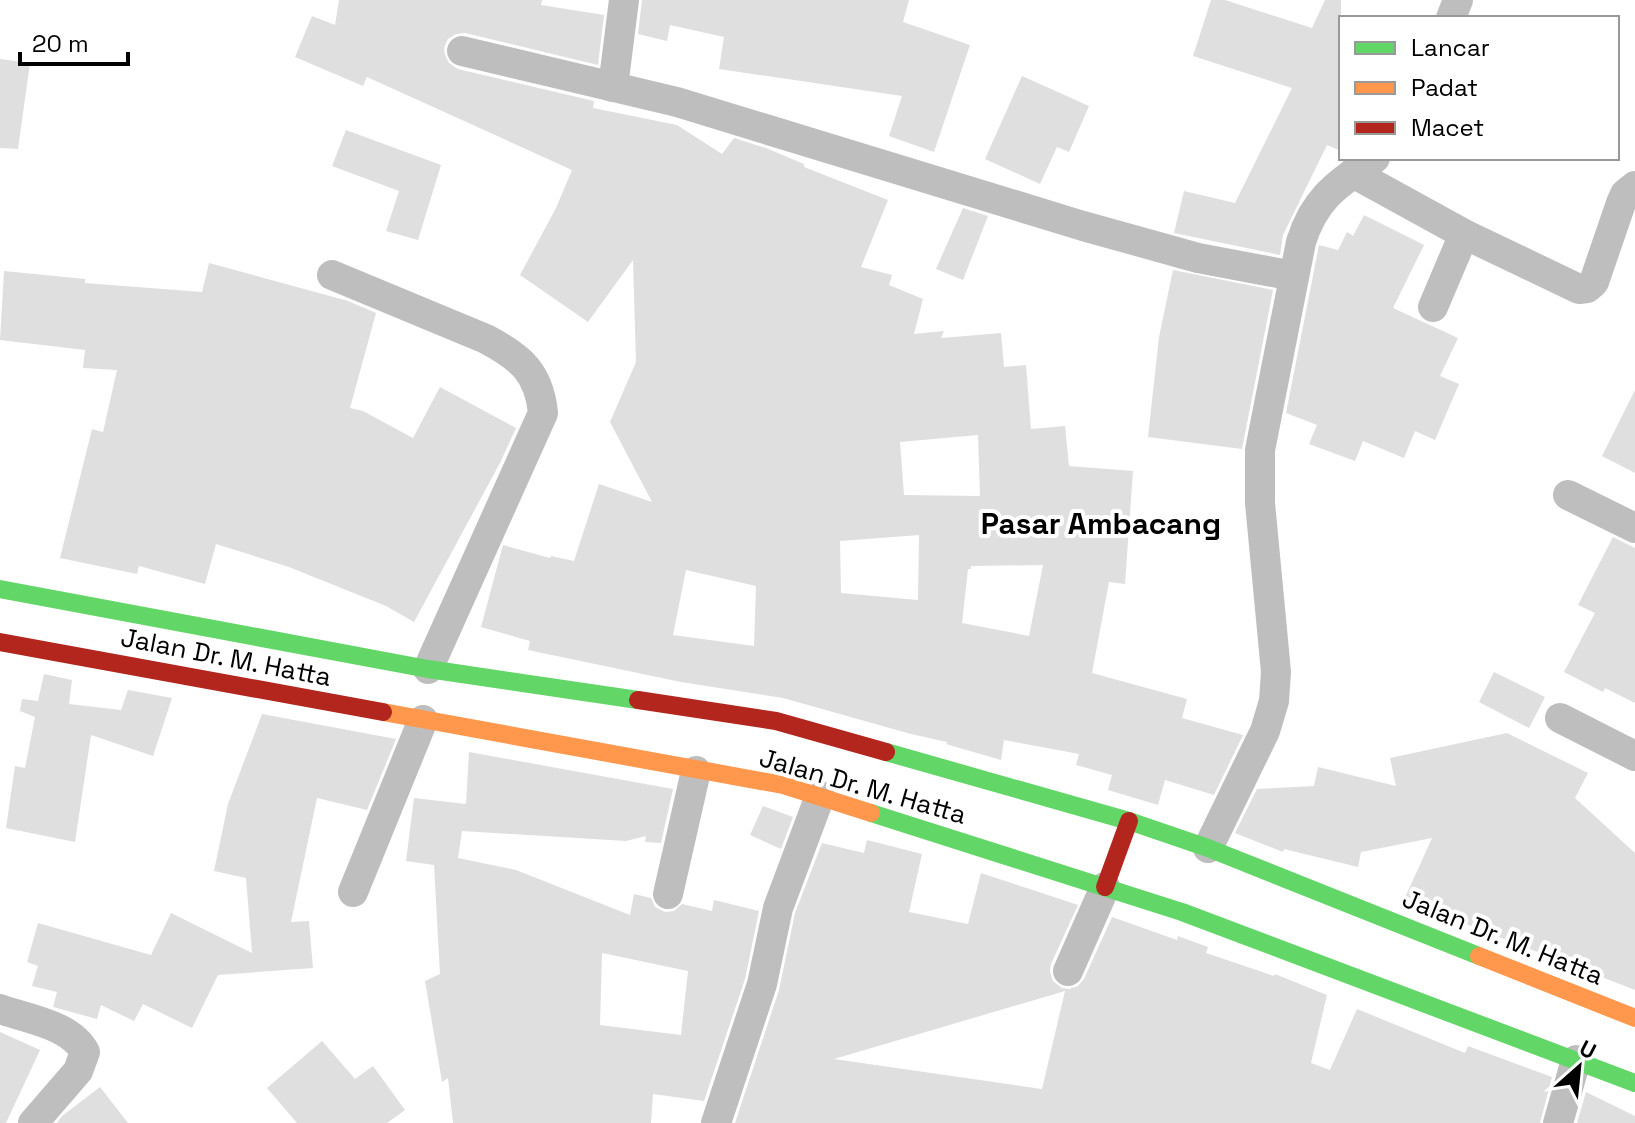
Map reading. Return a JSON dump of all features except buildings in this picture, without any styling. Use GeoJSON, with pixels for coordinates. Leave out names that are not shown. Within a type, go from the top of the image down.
{"type":"FeatureCollection","features":[{"type":"Feature","properties":{"kind":"main road","name":"Jalan Dr. M. Hatta"},"geometry":{"type":"LineString","coordinates":[[0,589],[428,669],[776,721],[1129,821],[1208,848],[1635,1018]]}},
{"type":"Feature","properties":{"kind":"main road","name":"Jalan Dr. M. Hatta"},"geometry":{"type":"LineString","coordinates":[[0,642],[783,785],[1182,912],[1635,1083]]}},
{"type":"Feature","properties":{"kind":"main road"},"geometry":{"type":"LineString","coordinates":[[1105,887],[1129,821]]}},
{"type":"Feature","properties":{"kind":"street"},"geometry":{"type":"LineString","coordinates":[[613,87],[624,0]]}},
{"type":"Feature","properties":{"kind":"street"},"geometry":{"type":"LineString","coordinates":[[462,51],[677,102],[1198,258],[1294,276]]}},
{"type":"Feature","properties":{"kind":"street"},"geometry":{"type":"LineString","coordinates":[[1208,848],[1265,731],[1274,701],[1276,672],[1260,503],[1260,450],[1301,242],[1312,213],[1333,187],[1364,166],[1464,234],[1579,289],[1587,288],[1598,273],[1621,203],[1625,194],[1635,186]]}},
{"type":"Feature","properties":{"kind":"street"},"geometry":{"type":"LineString","coordinates":[[1433,307],[1464,234]]}},
{"type":"Feature","properties":{"kind":"street"},"geometry":{"type":"LineString","coordinates":[[332,275],[486,339],[528,368],[541,392],[543,413],[428,669]]}},
{"type":"Feature","properties":{"kind":"street"},"geometry":{"type":"LineString","coordinates":[[1568,495],[1635,528]]}},
{"type":"Feature","properties":{"kind":"street"},"geometry":{"type":"LineString","coordinates":[[1560,718],[1635,756]]}},
{"type":"Feature","properties":{"kind":"street"},"geometry":{"type":"LineString","coordinates":[[353,892],[423,720]]}},
{"type":"Feature","properties":{"kind":"street"},"geometry":{"type":"LineString","coordinates":[[668,894],[696,771]]}},
{"type":"Feature","properties":{"kind":"street"},"geometry":{"type":"LineString","coordinates":[[716,1123],[762,984],[778,908],[820,796]]}},
{"type":"Feature","properties":{"kind":"street"},"geometry":{"type":"LineString","coordinates":[[1068,971],[1105,887]]}},
{"type":"Feature","properties":{"kind":"street"},"geometry":{"type":"LineString","coordinates":[[0,1009],[56,1028],[80,1042],[85,1052],[78,1071],[33,1123]]}},
{"type":"Feature","properties":{"kind":"street"},"geometry":{"type":"LineString","coordinates":[[1558,1123],[1576,1060]]}},
{"type":"Feature","properties":{"kind":"traffic: fast"},"geometry":{"type":"LineString","coordinates":[[0,589],[428,669],[638,700]]}},
{"type":"Feature","properties":{"kind":"traffic: fast"},"geometry":{"type":"LineString","coordinates":[[886,752],[1129,821],[1208,848],[1479,956]]}},
{"type":"Feature","properties":{"kind":"traffic: fast"},"geometry":{"type":"LineString","coordinates":[[871,813],[1182,912],[1635,1083]]}},
{"type":"Feature","properties":{"kind":"traffic: slow"},"geometry":{"type":"LineString","coordinates":[[383,712],[783,785],[871,813]]}},
{"type":"Feature","properties":{"kind":"traffic: slow"},"geometry":{"type":"LineString","coordinates":[[1479,956],[1635,1018]]}},
{"type":"Feature","properties":{"kind":"traffic: jam"},"geometry":{"type":"LineString","coordinates":[[0,642],[383,712]]}},
{"type":"Feature","properties":{"kind":"traffic: jam"},"geometry":{"type":"LineString","coordinates":[[638,700],[776,721],[886,752]]}},
{"type":"Feature","properties":{"kind":"traffic: jam"},"geometry":{"type":"LineString","coordinates":[[1105,887],[1129,821]]}},
{"type":"Feature","properties":{"kind":"district","name":"Pasar Ambacang"},"geometry":{"type":"Point","coordinates":[1101,524]}}]}
